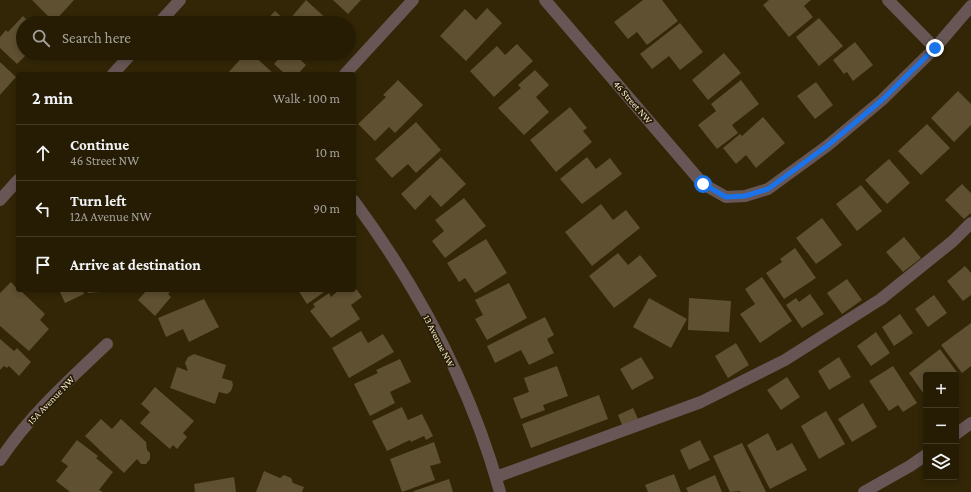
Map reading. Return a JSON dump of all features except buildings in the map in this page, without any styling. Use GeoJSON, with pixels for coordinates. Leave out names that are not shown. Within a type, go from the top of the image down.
{"type":"FeatureCollection","features":[{"type":"Feature","properties":{"kind":"street"},"geometry":{"type":"LineString","coordinates":[[165,16],[180,0]]}},
{"type":"Feature","properties":{"kind":"street"},"geometry":{"type":"LineString","coordinates":[[347,72],[413,0]]}},
{"type":"Feature","properties":{"kind":"street","name":"46 Street NW"},"geometry":{"type":"LineString","coordinates":[[545,0],[703,184],[726,197],[745,196],[768,189],[827,146],[882,100],[935,48]]}},
{"type":"Feature","properties":{"kind":"street"},"geometry":{"type":"LineString","coordinates":[[888,0],[935,48],[971,6]]}},
{"type":"Feature","properties":{"kind":"street"},"geometry":{"type":"LineString","coordinates":[[115,72],[126,60]]}},
{"type":"Feature","properties":{"kind":"street"},"geometry":{"type":"LineString","coordinates":[[0,200],[16,182]]}},
{"type":"Feature","properties":{"kind":"street","name":"13 Avenue NW"},"geometry":{"type":"LineString","coordinates":[[356,204],[405,276],[445,349],[473,410],[500,492]]}},
{"type":"Feature","properties":{"kind":"street"},"geometry":{"type":"LineString","coordinates":[[496,477],[700,402],[785,360],[881,299],[953,241],[971,223]]}},
{"type":"Feature","properties":{"kind":"street","name":"15A Avenue NW"},"geometry":{"type":"LineString","coordinates":[[0,460],[27,423],[107,344]]}},
{"type":"Feature","properties":{"kind":"street"},"geometry":{"type":"LineString","coordinates":[[959,432],[969,425]]}},
{"type":"Feature","properties":{"kind":"street"},"geometry":{"type":"LineString","coordinates":[[864,492],[923,457]]}},
{"type":"Feature","properties":{"kind":"route"},"geometry":{"type":"LineString","coordinates":[[703,184],[726,197],[745,196],[768,189],[827,146],[882,100],[935,48]]}}]}
